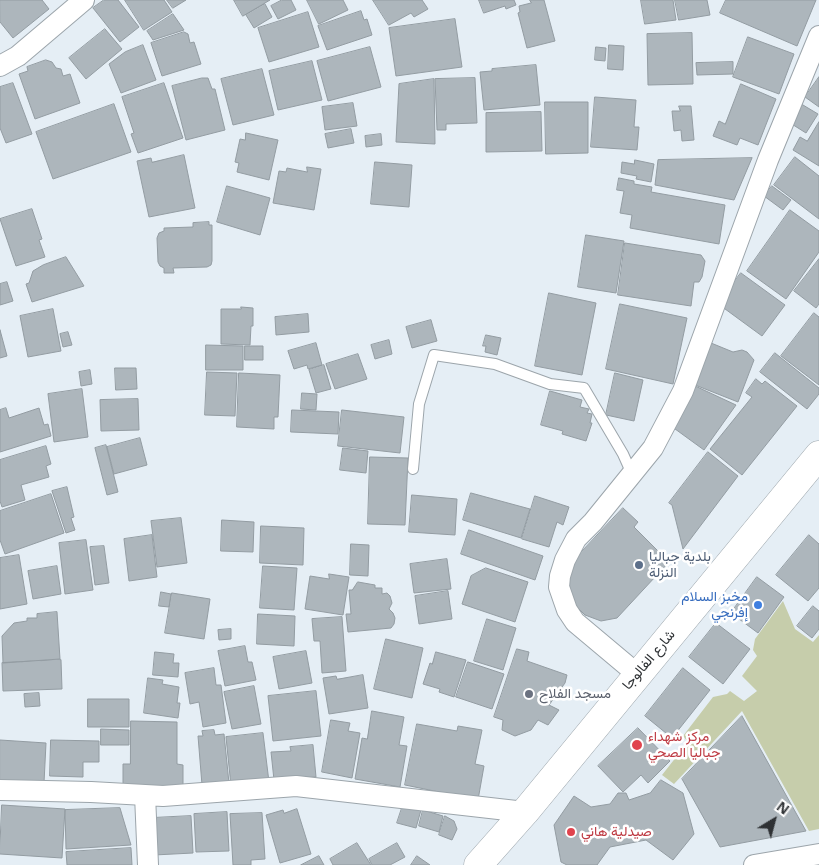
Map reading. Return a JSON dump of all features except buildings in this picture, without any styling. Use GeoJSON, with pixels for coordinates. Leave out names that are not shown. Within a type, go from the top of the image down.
{"type":"FeatureCollection","features":[{"type":"Feature","properties":{"kind":"main road","name":"شارع الفالوجا"},"geometry":{"type":"LineString","coordinates":[[478,865],[525,812],[819,455]]}},
{"type":"Feature","properties":{"kind":"street"},"geometry":{"type":"LineString","coordinates":[[0,66],[18,56],[84,0]]}},
{"type":"Feature","properties":{"kind":"street"},"geometry":{"type":"LineString","coordinates":[[637,674],[575,622],[567,610],[559,587],[566,560],[576,539],[593,522],[653,448],[683,391],[768,160],[819,36]]}},
{"type":"Feature","properties":{"kind":"street"},"geometry":{"type":"LineString","coordinates":[[0,790],[163,796],[296,786],[525,812]]}},
{"type":"Feature","properties":{"kind":"street"},"geometry":{"type":"LineString","coordinates":[[145,796],[148,865]]}},
{"type":"Feature","properties":{"kind":"street"},"geometry":{"type":"LineString","coordinates":[[754,865],[819,854]]}},
{"type":"Feature","properties":{"kind":"lane"},"geometry":{"type":"LineString","coordinates":[[413,469],[419,404],[434,355],[495,364],[550,384],[584,388],[623,454],[632,474]]}},
{"type":"Feature","properties":{"kind":"green space"},"geometry":{"type":"Polygon","coordinates":[[[783,601],[795,629],[813,642],[819,635],[819,829],[809,831],[742,711],[674,784],[662,775],[688,742],[683,736],[713,697],[727,694],[730,691],[744,701],[757,691],[742,676],[757,656],[753,650],[755,639],[783,601]]]}},
{"type":"Feature","properties":{"kind":"place","name":"بلدية جباليا النزلة"},"geometry":{"type":"Point","coordinates":[639,565]}},
{"type":"Feature","properties":{"kind":"place","name":"مخبز السلام إفرنجي"},"geometry":{"type":"Point","coordinates":[758,605]}},
{"type":"Feature","properties":{"kind":"place","name":"مسجد الفلاح"},"geometry":{"type":"Point","coordinates":[529,694]}},
{"type":"Feature","properties":{"kind":"place","name":"مركز شهداء جباليا الصحي"},"geometry":{"type":"Point","coordinates":[637,745]}},
{"type":"Feature","properties":{"kind":"place","name":"صيدلية هاني"},"geometry":{"type":"Point","coordinates":[571,832]}}]}
